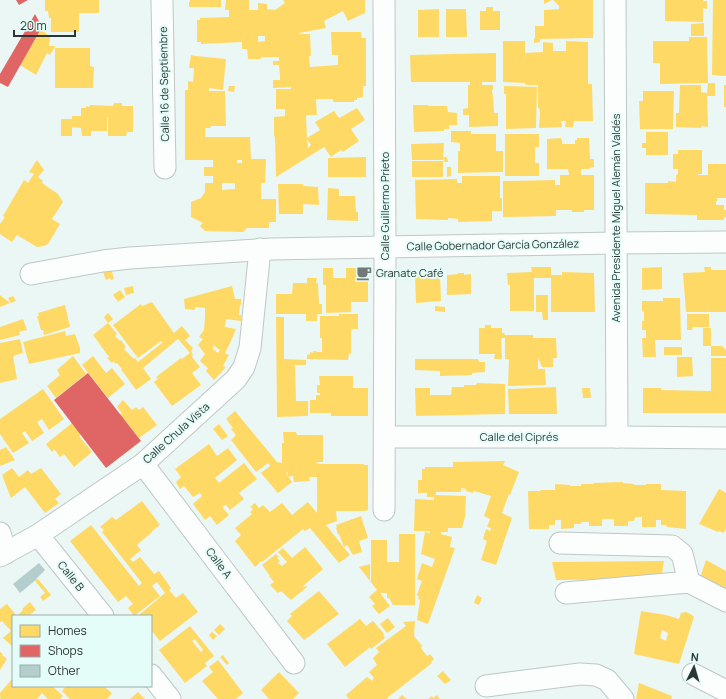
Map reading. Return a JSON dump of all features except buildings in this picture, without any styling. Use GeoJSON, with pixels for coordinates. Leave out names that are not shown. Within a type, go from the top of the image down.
{"type":"FeatureCollection","features":[{"type":"Feature","properties":{"kind":"street","name":"Calle 16 de Septiembre"},"geometry":{"type":"LineString","coordinates":[[162,0],[165,168]]}},
{"type":"Feature","properties":{"kind":"street","name":"Calle Guillermo Prieto"},"geometry":{"type":"LineString","coordinates":[[384,0],[385,437]]}},
{"type":"Feature","properties":{"kind":"street","name":"Avenida Presidente Miguel Alemán Valdés"},"geometry":{"type":"LineString","coordinates":[[615,0],[617,437]]}},
{"type":"Feature","properties":{"kind":"street","name":"Calle Gobernador García González"},"geometry":{"type":"LineString","coordinates":[[31,274],[103,261],[130,258],[260,249],[726,242]]}},
{"type":"Feature","properties":{"kind":"street","name":"Calle Chula Vista"},"geometry":{"type":"LineString","coordinates":[[3,555],[38,535],[143,464],[236,379],[244,367],[250,348],[260,249]]}},
{"type":"Feature","properties":{"kind":"street","name":"Calle del Ciprés"},"geometry":{"type":"LineString","coordinates":[[385,437],[726,438]]}},
{"type":"Feature","properties":{"kind":"street"},"geometry":{"type":"LineString","coordinates":[[384,510],[385,437]]}},
{"type":"Feature","properties":{"kind":"street","name":"Calle A"},"geometry":{"type":"LineString","coordinates":[[143,464],[294,663]]}},
{"type":"Feature","properties":{"kind":"street"},"geometry":{"type":"LineString","coordinates":[[0,533],[3,555]]}},
{"type":"Feature","properties":{"kind":"street","name":"Calle B"},"geometry":{"type":"LineString","coordinates":[[38,535],[102,615]]}},
{"type":"Feature","properties":{"kind":"street"},"geometry":{"type":"LineString","coordinates":[[560,544],[672,546],[682,554],[689,582]]}},
{"type":"Feature","properties":{"kind":"street"},"geometry":{"type":"LineString","coordinates":[[566,594],[689,582],[726,601]]}},
{"type":"Feature","properties":{"kind":"street"},"geometry":{"type":"LineString","coordinates":[[486,686],[580,674],[596,675],[607,680],[623,699]]}},
{"type":"Feature","properties":{"kind":"street"},"geometry":{"type":"LineString","coordinates":[[693,674],[726,691]]}},
{"type":"Feature","properties":{"kind":"street"},"geometry":{"type":"LineString","coordinates":[[152,677],[170,699]]}},
{"type":"Feature","properties":{"kind":"place","name":"Granate Café"},"geometry":{"type":"Point","coordinates":[364,273]}}]}
